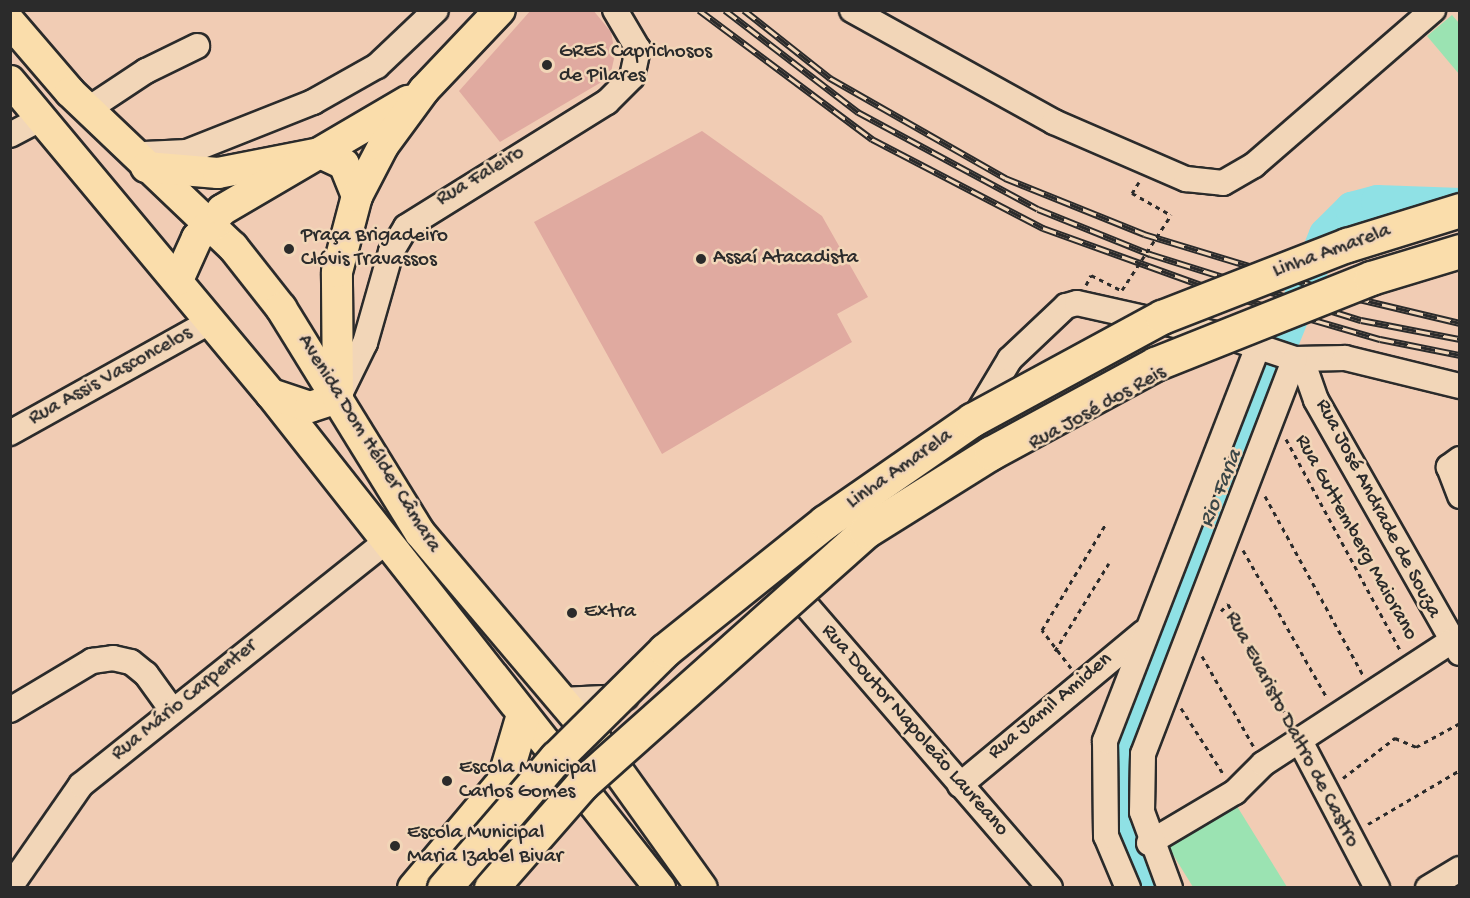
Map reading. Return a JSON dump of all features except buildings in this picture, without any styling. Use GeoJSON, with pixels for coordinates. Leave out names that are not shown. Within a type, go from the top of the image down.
{"type":"FeatureCollection","features":[{"type":"Feature","properties":{"kind":"highway","name":"Linha Amarela"},"geometry":{"type":"LineString","coordinates":[[444,888],[556,758],[665,650],[815,529],[972,420],[1162,317],[1347,245],[1460,210]]}},
{"type":"Feature","properties":{"kind":"highway","name":"Linha Amarela"},"geometry":{"type":"LineString","coordinates":[[491,888],[614,753],[866,531],[991,453],[1155,364],[1371,278],[1460,251]]}},
{"type":"Feature","properties":{"kind":"highway"},"geometry":{"type":"LineString","coordinates":[[414,888],[474,817],[510,768],[522,718]]}},
{"type":"Feature","properties":{"kind":"main road"},"geometry":{"type":"LineString","coordinates":[[271,394],[310,406],[338,398],[337,272],[357,196],[383,146],[433,80],[500,10]]}},
{"type":"Feature","properties":{"kind":"main road","name":"Avenida Dom Hélder Câmara"},"geometry":{"type":"LineString","coordinates":[[10,22],[87,110],[138,160],[209,222],[281,308],[420,533],[598,743],[702,888]]}},
{"type":"Feature","properties":{"kind":"main road"},"geometry":{"type":"LineString","coordinates":[[178,280],[209,222],[433,80]]}},
{"type":"Feature","properties":{"kind":"main road","name":"Avenida Dom Hélder Câmara"},"geometry":{"type":"LineString","coordinates":[[10,81],[271,394],[522,718],[660,888]]}},
{"type":"Feature","properties":{"kind":"main road"},"geometry":{"type":"LineString","coordinates":[[138,160],[218,173],[320,153],[344,164],[357,196]]}},
{"type":"Feature","properties":{"kind":"main road"},"geometry":{"type":"LineString","coordinates":[[474,817],[470,833],[479,852],[500,850],[567,772],[579,739],[569,710]]}},
{"type":"Feature","properties":{"kind":"street"},"geometry":{"type":"LineString","coordinates":[[138,160],[187,152],[313,102],[377,66],[436,10]]}},
{"type":"Feature","properties":{"kind":"street","name":"Rua Faleiro"},"geometry":{"type":"LineString","coordinates":[[338,398],[365,343],[391,252],[406,227],[607,102],[632,77],[639,57],[632,32],[615,10]]}},
{"type":"Feature","properties":{"kind":"street"},"geometry":{"type":"LineString","coordinates":[[852,10],[1054,122],[1186,179],[1223,183],[1254,165],[1433,10]]}},
{"type":"Feature","properties":{"kind":"street"},"geometry":{"type":"LineString","coordinates":[[87,110],[146,71],[197,46]]}},
{"type":"Feature","properties":{"kind":"street"},"geometry":{"type":"LineString","coordinates":[[10,135],[42,118]]}},
{"type":"Feature","properties":{"kind":"street"},"geometry":{"type":"LineString","coordinates":[[598,743],[640,694],[780,575],[933,467],[963,437],[1010,359],[1070,304],[1190,327],[1282,354],[1346,358],[1460,386]]}},
{"type":"Feature","properties":{"kind":"street","name":"Rua Assis Vasconcelos"},"geometry":{"type":"LineString","coordinates":[[10,434],[210,321]]}},
{"type":"Feature","properties":{"kind":"street","name":"Rua José dos Reis"},"geometry":{"type":"LineString","coordinates":[[933,467],[971,474],[1044,439],[1180,364],[1190,327]]}},
{"type":"Feature","properties":{"kind":"street"},"geometry":{"type":"LineString","coordinates":[[1170,888],[1149,843],[1140,784],[1143,754],[1160,702],[1266,428],[1282,354]]}},
{"type":"Feature","properties":{"kind":"street"},"geometry":{"type":"LineString","coordinates":[[1128,888],[1106,836],[1101,772],[1113,709],[1144,632],[1282,354]]}},
{"type":"Feature","properties":{"kind":"street","name":"Rua José Andrade de Souza"},"geometry":{"type":"LineString","coordinates":[[1282,354],[1316,400],[1455,648]]}},
{"type":"Feature","properties":{"kind":"street"},"geometry":{"type":"LineString","coordinates":[[1460,459],[1449,467],[1460,496]]}},
{"type":"Feature","properties":{"kind":"street","name":"Rua Mário Carpenter"},"geometry":{"type":"LineString","coordinates":[[10,887],[81,785],[172,710],[387,541]]}},
{"type":"Feature","properties":{"kind":"street","name":"Rua Doutor Napoleão Laureano"},"geometry":{"type":"LineString","coordinates":[[780,575],[1050,888]]}},
{"type":"Feature","properties":{"kind":"street","name":"Rua Jamil Amiden"},"geometry":{"type":"LineString","coordinates":[[960,785],[1082,681],[1144,632]]}},
{"type":"Feature","properties":{"kind":"street"},"geometry":{"type":"LineString","coordinates":[[1149,843],[1235,792],[1263,764],[1301,743],[1411,670],[1455,648]]}},
{"type":"Feature","properties":{"kind":"street"},"geometry":{"type":"LineString","coordinates":[[10,710],[92,661],[113,658],[130,662],[146,674],[172,710]]}},
{"type":"Feature","properties":{"kind":"street"},"geometry":{"type":"LineString","coordinates":[[569,710],[640,694]]}},
{"type":"Feature","properties":{"kind":"street","name":"Rua Evaristo Daltro de Castro"},"geometry":{"type":"LineString","coordinates":[[1301,743],[1328,790],[1347,837],[1377,888]]}},
{"type":"Feature","properties":{"kind":"street"},"geometry":{"type":"LineString","coordinates":[[1428,888],[1460,869]]}},
{"type":"Feature","properties":{"kind":"path"},"geometry":{"type":"LineString","coordinates":[[1091,275],[1122,290],[1171,216],[1132,193]]}},
{"type":"Feature","properties":{"kind":"path","name":"Rua Guttemberg Maiorano"},"geometry":{"type":"LineString","coordinates":[[1266,428],[1284,436],[1411,670]]}},
{"type":"Feature","properties":{"kind":"path"},"geometry":{"type":"LineString","coordinates":[[1245,481],[1264,493],[1374,695]]}},
{"type":"Feature","properties":{"kind":"path"},"geometry":{"type":"LineString","coordinates":[[1082,681],[1055,651],[1042,630],[1105,525]]}},
{"type":"Feature","properties":{"kind":"path"},"geometry":{"type":"LineString","coordinates":[[1224,536],[1242,547],[1338,718]]}},
{"type":"Feature","properties":{"kind":"path"},"geometry":{"type":"LineString","coordinates":[[1055,651],[1109,563]]}},
{"type":"Feature","properties":{"kind":"path","name":"Rua Evaristo Daltro de Castro"},"geometry":{"type":"LineString","coordinates":[[1191,621],[1206,624],[1228,604],[1301,743]]}},
{"type":"Feature","properties":{"kind":"path"},"geometry":{"type":"LineString","coordinates":[[1182,646],[1201,655],[1263,764]]}},
{"type":"Feature","properties":{"kind":"path"},"geometry":{"type":"LineString","coordinates":[[1160,702],[1184,709],[1235,792]]}},
{"type":"Feature","properties":{"kind":"path"},"geometry":{"type":"LineString","coordinates":[[1328,790],[1395,738],[1416,747],[1460,723]]}},
{"type":"Feature","properties":{"kind":"path"},"geometry":{"type":"LineString","coordinates":[[1347,837],[1460,770]]}},
{"type":"Feature","properties":{"kind":"green space"},"geometry":{"type":"Polygon","coordinates":[[[1452,15],[1459,23],[1459,74],[1427,36],[1452,15]]]}},
{"type":"Feature","properties":{"kind":"green space"},"geometry":{"type":"Polygon","coordinates":[[[1235,803],[1287,887],[1193,887],[1167,845],[1235,803]]]}},
{"type":"Feature","properties":{"kind":"waterway","name":"Rio Faria"},"geometry":{"type":"LineString","coordinates":[[1149,888],[1129,842],[1120,797],[1122,749],[1134,708],[1325,234],[1351,208],[1377,201],[1460,204]]}},
{"type":"Feature","properties":{"kind":"railway"},"geometry":{"type":"LineString","coordinates":[[699,10],[872,139],[1043,228],[1235,297],[1380,339],[1460,355]]}},
{"type":"Feature","properties":{"kind":"railway"},"geometry":{"type":"LineString","coordinates":[[725,10],[858,112],[1038,209],[1150,254],[1361,320],[1460,339]]}},
{"type":"Feature","properties":{"kind":"railway"},"geometry":{"type":"LineString","coordinates":[[744,10],[830,78],[1005,178],[1144,234],[1355,298],[1460,323]]}},
{"type":"Feature","properties":{"kind":"place","name":"GRES Caprichosos de Pilares"},"geometry":{"type":"Point","coordinates":[547,65]}},
{"type":"Feature","properties":{"kind":"place","name":"Praça Brigadeiro Clóvis Travassos"},"geometry":{"type":"Point","coordinates":[289,249]}},
{"type":"Feature","properties":{"kind":"place","name":"Assaí Atacadista"},"geometry":{"type":"Point","coordinates":[701,259]}},
{"type":"Feature","properties":{"kind":"place","name":"Extra"},"geometry":{"type":"Point","coordinates":[572,613]}},
{"type":"Feature","properties":{"kind":"place","name":"Escola Municipal Carlos Gomes"},"geometry":{"type":"Point","coordinates":[447,781]}},
{"type":"Feature","properties":{"kind":"place","name":"Escola Municipal Maria Izabel Bivar"},"geometry":{"type":"Point","coordinates":[395,846]}}]}
